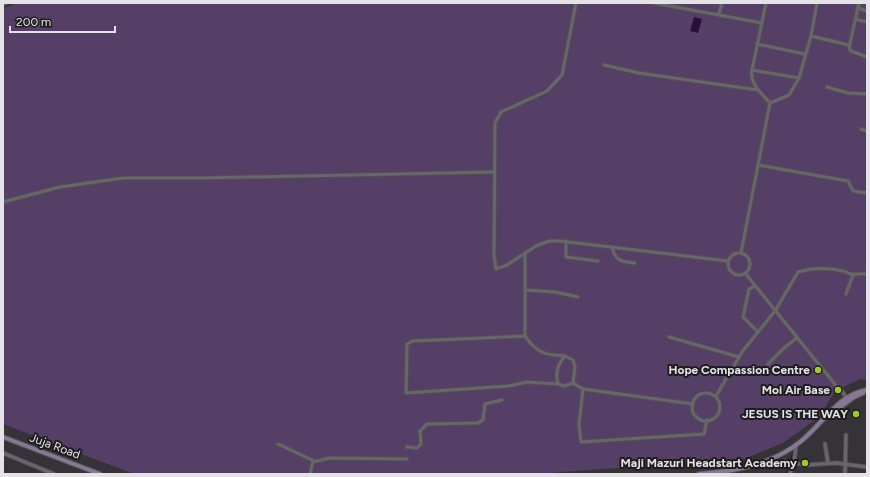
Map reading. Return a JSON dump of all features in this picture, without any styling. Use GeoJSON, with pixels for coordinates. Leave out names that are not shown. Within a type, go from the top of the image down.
{"type":"FeatureCollection","features":[{"type":"Feature","properties":{"kind":"main road"},"geometry":{"type":"LineString","coordinates":[[699,474],[737,470],[768,461],[796,446],[846,398],[867,391]]}},
{"type":"Feature","properties":{"kind":"main road"},"geometry":{"type":"LineString","coordinates":[[824,420],[854,397],[867,391]]}},
{"type":"Feature","properties":{"kind":"main road","name":"Juja Road"},"geometry":{"type":"LineString","coordinates":[[3,437],[100,474]]}},
{"type":"Feature","properties":{"kind":"street"},"geometry":{"type":"LineString","coordinates":[[576,3],[562,75],[547,91],[501,112],[494,123],[494,256],[496,269],[507,265],[525,252],[549,241],[566,241],[728,261]]}},
{"type":"Feature","properties":{"kind":"street"},"geometry":{"type":"LineString","coordinates":[[654,3],[762,23]]}},
{"type":"Feature","properties":{"kind":"street"},"geometry":{"type":"LineString","coordinates":[[719,14],[722,3]]}},
{"type":"Feature","properties":{"kind":"street"},"geometry":{"type":"LineString","coordinates":[[766,3],[751,74],[758,90],[770,103]]}},
{"type":"Feature","properties":{"kind":"street"},"geometry":{"type":"LineString","coordinates":[[770,103],[789,95],[799,78],[811,36],[817,3]]}},
{"type":"Feature","properties":{"kind":"street"},"geometry":{"type":"LineString","coordinates":[[859,3],[849,45],[851,51],[867,57]]}},
{"type":"Feature","properties":{"kind":"street"},"geometry":{"type":"LineString","coordinates":[[858,8],[867,11]]}},
{"type":"Feature","properties":{"kind":"street"},"geometry":{"type":"LineString","coordinates":[[855,20],[867,22]]}},
{"type":"Feature","properties":{"kind":"street"},"geometry":{"type":"LineString","coordinates":[[811,36],[849,45]]}},
{"type":"Feature","properties":{"kind":"street"},"geometry":{"type":"LineString","coordinates":[[758,44],[805,54]]}},
{"type":"Feature","properties":{"kind":"street"},"geometry":{"type":"LineString","coordinates":[[604,65],[639,73],[758,90]]}},
{"type":"Feature","properties":{"kind":"street"},"geometry":{"type":"LineString","coordinates":[[752,70],[799,78]]}},
{"type":"Feature","properties":{"kind":"street"},"geometry":{"type":"LineString","coordinates":[[827,87],[848,94],[867,94]]}},
{"type":"Feature","properties":{"kind":"street"},"geometry":{"type":"LineString","coordinates":[[741,253],[770,103]]}},
{"type":"Feature","properties":{"kind":"street"},"geometry":{"type":"LineString","coordinates":[[861,129],[867,131]]}},
{"type":"Feature","properties":{"kind":"street"},"geometry":{"type":"LineString","coordinates":[[758,165],[848,181],[853,191],[867,193]]}},
{"type":"Feature","properties":{"kind":"street"},"geometry":{"type":"LineString","coordinates":[[3,202],[60,187],[124,178],[199,178],[493,172]]}},
{"type":"Feature","properties":{"kind":"street"},"geometry":{"type":"LineString","coordinates":[[566,241],[566,256],[598,261]]}},
{"type":"Feature","properties":{"kind":"street"},"geometry":{"type":"LineString","coordinates":[[612,247],[614,256],[622,262],[635,263]]}},
{"type":"Feature","properties":{"kind":"street"},"geometry":{"type":"LineString","coordinates":[[525,252],[525,336],[532,346],[540,352],[548,355],[565,356],[573,360],[575,367],[573,383]]}},
{"type":"Feature","properties":{"kind":"street"},"geometry":{"type":"LineString","coordinates":[[728,261],[733,254],[741,253],[745,255],[750,264],[745,273]]}},
{"type":"Feature","properties":{"kind":"street"},"geometry":{"type":"LineString","coordinates":[[728,261],[731,271],[735,274],[745,273]]}},
{"type":"Feature","properties":{"kind":"street"},"geometry":{"type":"LineString","coordinates":[[716,396],[739,357],[775,311],[798,272],[825,269],[843,271],[853,275],[860,273],[867,274]]}},
{"type":"Feature","properties":{"kind":"street"},"geometry":{"type":"LineString","coordinates":[[745,273],[842,391],[846,398]]}},
{"type":"Feature","properties":{"kind":"street"},"geometry":{"type":"LineString","coordinates":[[846,294],[853,275]]}},
{"type":"Feature","properties":{"kind":"street"},"geometry":{"type":"LineString","coordinates":[[755,286],[749,289],[743,317],[758,332]]}},
{"type":"Feature","properties":{"kind":"street"},"geometry":{"type":"LineString","coordinates":[[526,290],[554,292],[578,297]]}},
{"type":"Feature","properties":{"kind":"street"},"geometry":{"type":"LineString","coordinates":[[525,336],[413,342],[406,344],[406,393],[509,386],[527,382],[558,384],[565,386],[573,383]]}},
{"type":"Feature","properties":{"kind":"street"},"geometry":{"type":"LineString","coordinates":[[669,337],[739,357]]}},
{"type":"Feature","properties":{"kind":"street"},"geometry":{"type":"LineString","coordinates":[[768,364],[785,347],[797,338]]}},
{"type":"Feature","properties":{"kind":"street"},"geometry":{"type":"LineString","coordinates":[[558,384],[556,378],[560,362],[565,356]]}},
{"type":"Feature","properties":{"kind":"street"},"geometry":{"type":"LineString","coordinates":[[573,383],[583,389],[692,404]]}},
{"type":"Feature","properties":{"kind":"street"},"geometry":{"type":"LineString","coordinates":[[583,389],[579,424],[581,442],[704,434],[707,420]]}},
{"type":"Feature","properties":{"kind":"street"},"geometry":{"type":"LineString","coordinates":[[700,394],[712,394],[716,396],[720,402],[720,408],[714,418],[707,420],[696,416],[692,404],[700,394]]}},
{"type":"Feature","properties":{"kind":"street"},"geometry":{"type":"LineString","coordinates":[[407,447],[418,448],[421,444],[420,431],[428,424],[478,423],[483,420],[485,404],[502,400]]}},
{"type":"Feature","properties":{"kind":"street"},"geometry":{"type":"LineString","coordinates":[[845,474],[846,435]]}},
{"type":"Feature","properties":{"kind":"street"},"geometry":{"type":"LineString","coordinates":[[278,444],[312,460],[313,462]]}},
{"type":"Feature","properties":{"kind":"street"},"geometry":{"type":"LineString","coordinates":[[825,444],[828,463]]}},
{"type":"Feature","properties":{"kind":"street"},"geometry":{"type":"LineString","coordinates":[[790,474],[794,463],[796,446]]}},
{"type":"Feature","properties":{"kind":"street"},"geometry":{"type":"LineString","coordinates":[[3,453],[54,474]]}},
{"type":"Feature","properties":{"kind":"street"},"geometry":{"type":"LineString","coordinates":[[313,462],[330,458],[407,459]]}},
{"type":"Feature","properties":{"kind":"street"},"geometry":{"type":"LineString","coordinates":[[768,461],[770,465],[785,461]]}},
{"type":"Feature","properties":{"kind":"street"},"geometry":{"type":"LineString","coordinates":[[310,474],[313,462]]}},
{"type":"Feature","properties":{"kind":"street"},"geometry":{"type":"LineString","coordinates":[[794,463],[806,465],[845,463],[867,467]]}},
{"type":"Feature","properties":{"kind":"shaded area"},"geometry":{"type":"Polygon","coordinates":[[[19,3],[867,3],[867,380],[860,379],[835,391],[819,417],[783,443],[744,459],[533,474],[134,474],[3,424],[3,8],[19,3]]]}},
{"type":"Feature","properties":{"kind":"shaded area"},"geometry":{"type":"Polygon","coordinates":[[[694,17],[702,19],[698,33],[690,31],[694,17]]]}},
{"type":"Feature","properties":{"kind":"waterway"},"geometry":{"type":"LineString","coordinates":[[786,474],[794,449]]}},
{"type":"Feature","properties":{"kind":"place","name":"Hope Compassion Centre"},"geometry":{"type":"Point","coordinates":[818,370]}},
{"type":"Feature","properties":{"kind":"place","name":"Moi Air Base"},"geometry":{"type":"Point","coordinates":[838,390]}},
{"type":"Feature","properties":{"kind":"place","name":"JESUS IS THE WAY"},"geometry":{"type":"Point","coordinates":[856,414]}},
{"type":"Feature","properties":{"kind":"place","name":"Maji Mazuri Headstart Academy"},"geometry":{"type":"Point","coordinates":[805,463]}}]}
